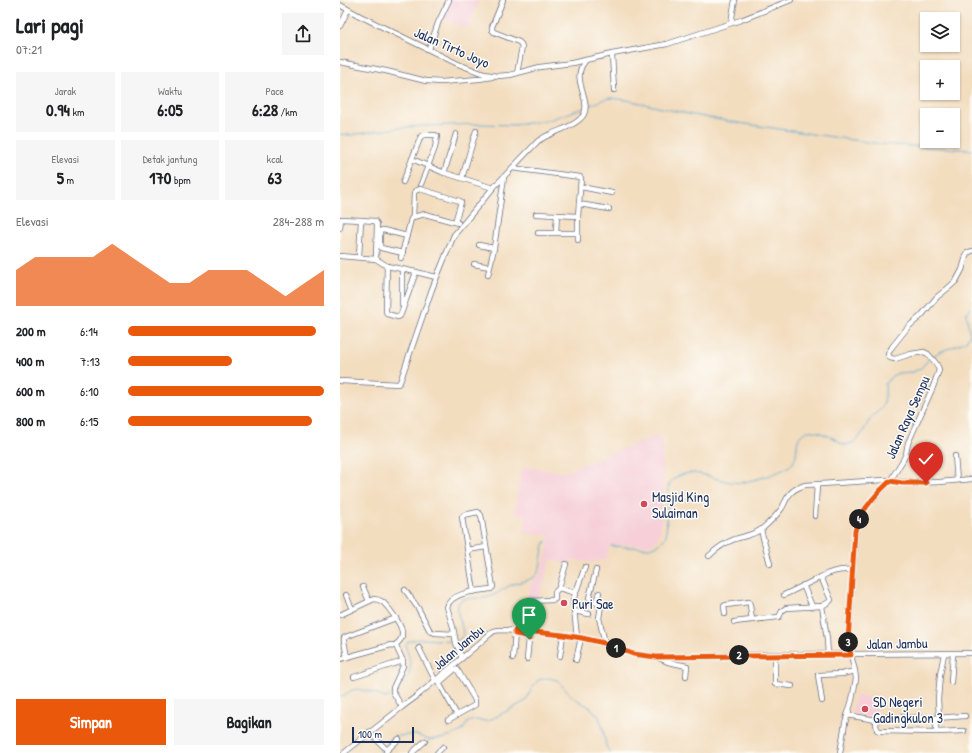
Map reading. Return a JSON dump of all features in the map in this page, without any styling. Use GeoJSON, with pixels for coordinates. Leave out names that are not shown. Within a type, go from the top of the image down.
{"type":"FeatureCollection","features":[{"type":"Feature","properties":{"kind":"street"},"geometry":{"type":"LineString","coordinates":[[429,49],[444,8],[449,0]]}},
{"type":"Feature","properties":{"kind":"street"},"geometry":{"type":"LineString","coordinates":[[503,0],[492,30],[520,42],[522,47],[517,73]]}},
{"type":"Feature","properties":{"kind":"street"},"geometry":{"type":"LineString","coordinates":[[731,23],[735,0]]}},
{"type":"Feature","properties":{"kind":"street","name":"Jalan Tirto Joyo"},"geometry":{"type":"LineString","coordinates":[[340,5],[471,70],[488,76],[498,76],[667,44],[731,23],[791,0]]}},
{"type":"Feature","properties":{"kind":"street"},"geometry":{"type":"LineString","coordinates":[[340,26],[348,10]]}},
{"type":"Feature","properties":{"kind":"street"},"geometry":{"type":"LineString","coordinates":[[612,54],[614,90]]}},
{"type":"Feature","properties":{"kind":"street"},"geometry":{"type":"LineString","coordinates":[[340,380],[398,384],[400,382],[418,327],[451,239],[493,188],[538,141],[578,122],[582,117],[585,111],[585,102],[579,77],[580,69],[586,60]]}},
{"type":"Feature","properties":{"kind":"street"},"geometry":{"type":"LineString","coordinates":[[340,62],[426,81],[441,82],[498,76]]}},
{"type":"Feature","properties":{"kind":"street"},"geometry":{"type":"LineString","coordinates":[[462,178],[476,131]]}},
{"type":"Feature","properties":{"kind":"street"},"geometry":{"type":"LineString","coordinates":[[444,173],[456,134]]}},
{"type":"Feature","properties":{"kind":"street"},"geometry":{"type":"LineString","coordinates":[[403,182],[422,135],[435,135],[437,136],[435,148],[421,184]]}},
{"type":"Feature","properties":{"kind":"street"},"geometry":{"type":"LineString","coordinates":[[412,159],[444,173],[493,188]]}},
{"type":"Feature","properties":{"kind":"street"},"geometry":{"type":"LineString","coordinates":[[512,168],[581,178],[578,240]]}},
{"type":"Feature","properties":{"kind":"street"},"geometry":{"type":"LineString","coordinates":[[488,275],[494,248],[504,177]]}},
{"type":"Feature","properties":{"kind":"street"},"geometry":{"type":"LineString","coordinates":[[581,187],[612,193]]}},
{"type":"Feature","properties":{"kind":"street"},"geometry":{"type":"LineString","coordinates":[[401,258],[413,216],[414,192],[416,190],[420,189],[460,201],[461,202],[455,222]]}},
{"type":"Feature","properties":{"kind":"street"},"geometry":{"type":"LineString","coordinates":[[580,204],[609,209]]}},
{"type":"Feature","properties":{"kind":"street"},"geometry":{"type":"LineString","coordinates":[[413,216],[425,214],[461,225]]}},
{"type":"Feature","properties":{"kind":"street"},"geometry":{"type":"LineString","coordinates":[[536,214],[578,216]]}},
{"type":"Feature","properties":{"kind":"street"},"geometry":{"type":"LineString","coordinates":[[556,232],[557,215]]}},
{"type":"Feature","properties":{"kind":"street"},"geometry":{"type":"LineString","coordinates":[[340,228],[341,219],[376,222],[376,259]]}},
{"type":"Feature","properties":{"kind":"street"},"geometry":{"type":"LineString","coordinates":[[359,258],[361,220]]}},
{"type":"Feature","properties":{"kind":"street"},"geometry":{"type":"LineString","coordinates":[[403,253],[381,248],[380,231],[383,230],[407,236]]}},
{"type":"Feature","properties":{"kind":"street"},"geometry":{"type":"LineString","coordinates":[[538,233],[578,233]]}},
{"type":"Feature","properties":{"kind":"street"},"geometry":{"type":"LineString","coordinates":[[479,245],[494,248]]}},
{"type":"Feature","properties":{"kind":"street","name":"Jalan Raya Sempu"},"geometry":{"type":"LineString","coordinates":[[840,753],[847,715],[851,705],[856,680],[848,641],[855,531],[857,523],[866,507],[890,481],[906,454],[908,443],[939,370],[935,362],[928,354],[921,352],[895,359],[888,356],[889,351],[908,327],[921,316],[937,297],[956,281],[962,270],[967,253],[972,252]]}},
{"type":"Feature","properties":{"kind":"street"},"geometry":{"type":"LineString","coordinates":[[340,256],[376,259],[386,266],[436,277]]}},
{"type":"Feature","properties":{"kind":"street"},"geometry":{"type":"LineString","coordinates":[[474,264],[490,267]]}},
{"type":"Feature","properties":{"kind":"street"},"geometry":{"type":"LineString","coordinates":[[386,266],[386,313],[398,317],[400,316],[416,272]]}},
{"type":"Feature","properties":{"kind":"street"},"geometry":{"type":"LineString","coordinates":[[402,269],[402,310]]}},
{"type":"Feature","properties":{"kind":"street"},"geometry":{"type":"LineString","coordinates":[[955,456],[957,480]]}},
{"type":"Feature","properties":{"kind":"street"},"geometry":{"type":"LineString","coordinates":[[709,556],[717,548],[734,539],[761,530],[783,507],[790,493],[806,485],[870,481],[911,483],[972,479]]}},
{"type":"Feature","properties":{"kind":"street"},"geometry":{"type":"LineString","coordinates":[[815,516],[817,485]]}},
{"type":"Feature","properties":{"kind":"street"},"geometry":{"type":"LineString","coordinates":[[462,658],[447,607],[457,596],[492,588],[482,515],[478,512],[462,516],[474,592]]}},
{"type":"Feature","properties":{"kind":"street"},"geometry":{"type":"LineString","coordinates":[[761,530],[770,564]]}},
{"type":"Feature","properties":{"kind":"street"},"geometry":{"type":"LineString","coordinates":[[468,550],[486,547]]}},
{"type":"Feature","properties":{"kind":"street"},"geometry":{"type":"LineString","coordinates":[[530,601],[555,599],[555,592],[559,588],[566,564]]}},
{"type":"Feature","properties":{"kind":"street"},"geometry":{"type":"LineString","coordinates":[[576,660],[579,638],[573,600],[585,567]]}},
{"type":"Feature","properties":{"kind":"street"},"geometry":{"type":"LineString","coordinates":[[784,595],[826,574],[845,569],[853,570]]}},
{"type":"Feature","properties":{"kind":"street"},"geometry":{"type":"LineString","coordinates":[[596,570],[589,598],[601,606],[599,618],[604,643]]}},
{"type":"Feature","properties":{"kind":"street"},"geometry":{"type":"LineString","coordinates":[[734,622],[779,618],[782,611],[786,608],[822,606],[830,600],[821,577]]}},
{"type":"Feature","properties":{"kind":"street"},"geometry":{"type":"LineString","coordinates":[[803,585],[812,606]]}},
{"type":"Feature","properties":{"kind":"street"},"geometry":{"type":"LineString","coordinates":[[363,587],[369,601]]}},
{"type":"Feature","properties":{"kind":"street"},"geometry":{"type":"LineString","coordinates":[[559,588],[576,593]]}},
{"type":"Feature","properties":{"kind":"street"},"geometry":{"type":"LineString","coordinates":[[405,590],[418,608],[430,631],[455,638]]}},
{"type":"Feature","properties":{"kind":"street"},"geometry":{"type":"LineString","coordinates":[[596,602],[599,593]]}},
{"type":"Feature","properties":{"kind":"street"},"geometry":{"type":"LineString","coordinates":[[346,594],[352,609]]}},
{"type":"Feature","properties":{"kind":"street"},"geometry":{"type":"LineString","coordinates":[[340,614],[374,598],[382,601],[396,618],[402,631],[402,636],[399,642],[394,645],[340,659]]}},
{"type":"Feature","properties":{"kind":"street"},"geometry":{"type":"LineString","coordinates":[[725,614],[724,606],[726,605],[749,602],[752,620]]}},
{"type":"Feature","properties":{"kind":"street"},"geometry":{"type":"LineString","coordinates":[[822,606],[828,655]]}},
{"type":"Feature","properties":{"kind":"street"},"geometry":{"type":"LineString","coordinates":[[574,611],[590,614]]}},
{"type":"Feature","properties":{"kind":"street"},"geometry":{"type":"LineString","coordinates":[[347,657],[344,641],[345,637],[396,618]]}},
{"type":"Feature","properties":{"kind":"street","name":"Jalan Jambu"},"geometry":{"type":"LineString","coordinates":[[344,753],[369,732],[437,681],[494,632],[499,630],[563,635],[604,643],[639,655],[656,657],[972,653]]}},
{"type":"Feature","properties":{"kind":"street"},"geometry":{"type":"LineString","coordinates":[[513,658],[515,632],[528,636],[527,659]]}},
{"type":"Feature","properties":{"kind":"street"},"geometry":{"type":"LineString","coordinates":[[560,656],[563,635]]}},
{"type":"Feature","properties":{"kind":"street"},"geometry":{"type":"LineString","coordinates":[[394,645],[403,660],[401,670],[393,688],[394,694],[402,707]]}},
{"type":"Feature","properties":{"kind":"street","name":"Jalan Jambu"},"geometry":{"type":"LineString","coordinates":[[419,648],[437,681]]}},
{"type":"Feature","properties":{"kind":"street"},"geometry":{"type":"LineString","coordinates":[[936,732],[944,654]]}},
{"type":"Feature","properties":{"kind":"street"},"geometry":{"type":"LineString","coordinates":[[951,682],[953,654]]}},
{"type":"Feature","properties":{"kind":"street"},"geometry":{"type":"LineString","coordinates":[[774,655],[775,684],[792,686]]}},
{"type":"Feature","properties":{"kind":"street"},"geometry":{"type":"LineString","coordinates":[[656,657],[668,662],[687,666],[686,676]]}},
{"type":"Feature","properties":{"kind":"street"},"geometry":{"type":"LineString","coordinates":[[682,664],[690,657]]}},
{"type":"Feature","properties":{"kind":"street"},"geometry":{"type":"LineString","coordinates":[[354,677],[403,660]]}},
{"type":"Feature","properties":{"kind":"street"},"geometry":{"type":"LineString","coordinates":[[448,720],[457,715],[473,706],[475,703],[475,700],[458,670],[455,669],[437,681],[457,715]]}},
{"type":"Feature","properties":{"kind":"street"},"geometry":{"type":"LineString","coordinates":[[822,701],[818,675],[842,674],[855,671]]}},
{"type":"Feature","properties":{"kind":"street"},"geometry":{"type":"LineString","coordinates":[[847,715],[876,720],[877,717],[938,718],[965,716]]}},
{"type":"Feature","properties":{"kind":"street"},"geometry":{"type":"LineString","coordinates":[[876,720],[876,729],[880,731],[964,731]]}},
{"type":"Feature","properties":{"kind":"street"},"geometry":{"type":"LineString","coordinates":[[369,732],[386,750],[399,739]]}},
{"type":"Feature","properties":{"kind":"street"},"geometry":{"type":"LineString","coordinates":[[412,753],[425,741]]}},
{"type":"Feature","properties":{"kind":"street"},"geometry":{"type":"LineString","coordinates":[[437,753],[443,747]]}},
{"type":"Feature","properties":{"kind":"shaded area"},"geometry":{"type":"Polygon","coordinates":[[[451,0],[479,0],[468,29],[442,18],[451,0]]]}},
{"type":"Feature","properties":{"kind":"shaded area"},"geometry":{"type":"Polygon","coordinates":[[[655,436],[662,440],[663,459],[664,496],[658,539],[652,544],[645,545],[610,545],[606,558],[603,560],[592,562],[572,560],[569,565],[551,559],[541,591],[532,604],[526,627],[517,626],[525,600],[527,600],[531,583],[539,577],[548,548],[549,539],[546,534],[524,534],[526,516],[516,514],[514,512],[521,470],[525,467],[564,472],[655,436]]]}},
{"type":"Feature","properties":{"kind":"shaded area","name":"SD Negeri Gadingkulon 3"},"geometry":{"type":"Polygon","coordinates":[[[856,694],[879,701],[875,718],[851,713],[856,694]]]}},
{"type":"Feature","properties":{"kind":"waterway"},"geometry":{"type":"LineString","coordinates":[[587,107],[610,98],[627,100],[732,122],[880,144],[972,150]]}},
{"type":"Feature","properties":{"kind":"waterway"},"geometry":{"type":"LineString","coordinates":[[340,134],[350,135],[422,126],[480,124],[514,125],[548,120],[584,108]]}},
{"type":"Feature","properties":{"kind":"waterway"},"geometry":{"type":"LineString","coordinates":[[932,357],[939,352],[966,341],[970,334],[966,313],[972,308]]}},
{"type":"Feature","properties":{"kind":"waterway"},"geometry":{"type":"LineString","coordinates":[[611,546],[650,548],[661,543],[666,536],[669,484],[677,477],[686,473],[696,473],[724,481],[744,482],[783,470],[792,464],[795,460],[798,441],[803,433],[808,431],[814,431],[822,434],[837,440],[844,445],[854,442],[860,437],[871,418],[882,407],[885,397],[885,384],[892,376],[898,373],[913,372],[921,368],[929,359]]}},
{"type":"Feature","properties":{"kind":"waterway"},"geometry":{"type":"LineString","coordinates":[[458,640],[462,638],[463,634],[458,612],[460,601],[488,597],[510,585],[534,577],[539,570],[546,541]]}},
{"type":"Feature","properties":{"kind":"waterway"},"geometry":{"type":"LineString","coordinates":[[395,692],[407,679],[410,669],[410,661],[405,645],[414,640],[421,639],[455,641]]}},
{"type":"Feature","properties":{"kind":"waterway"},"geometry":{"type":"LineString","coordinates":[[385,744],[398,736],[406,735],[417,735],[428,740],[445,738],[462,731],[468,722],[474,720],[488,721],[526,701],[538,680],[548,678],[557,680],[574,698],[591,708],[599,717],[606,746],[610,753]]}},
{"type":"Feature","properties":{"kind":"waterway"},"geometry":{"type":"LineString","coordinates":[[340,698],[352,690],[357,689],[372,692],[385,698],[392,694]]}},
{"type":"Feature","properties":{"kind":"waterway"},"geometry":{"type":"LineString","coordinates":[[380,753],[381,748]]}},
{"type":"Feature","properties":{"kind":"place","name":"Masjid King Sulaiman"},"geometry":{"type":"Point","coordinates":[644,504]}},
{"type":"Feature","properties":{"kind":"place","name":"Puri Sae"},"geometry":{"type":"Point","coordinates":[564,603]}},
{"type":"Feature","properties":{"kind":"place","name":"SD Negeri Gadingkulon 3"},"geometry":{"type":"Point","coordinates":[865,709]}},
{"type":"Feature","properties":{"kind":"route"},"geometry":{"type":"LineString","coordinates":[[529,639],[528,636],[515,634],[515,630],[526,630],[582,638],[604,643],[633,654],[656,657],[700,657],[727,655],[851,655],[848,641],[855,531],[859,518],[866,507],[890,481],[902,483],[926,483]]}}]}
